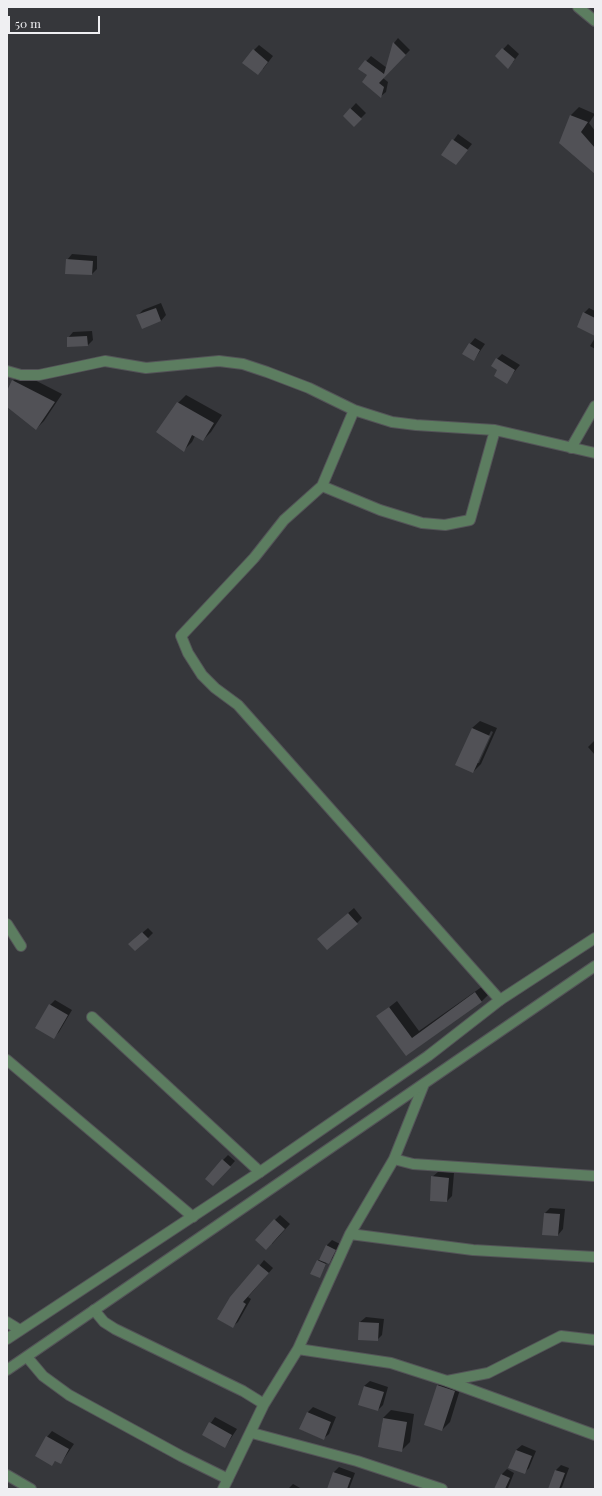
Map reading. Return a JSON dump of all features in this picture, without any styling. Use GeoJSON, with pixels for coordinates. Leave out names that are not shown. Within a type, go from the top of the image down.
{"type":"FeatureCollection","features":[{"type":"Feature","properties":{"kind":"street"},"geometry":{"type":"LineString","coordinates":[[578,7],[595,21]]}},
{"type":"Feature","properties":{"kind":"street"},"geometry":{"type":"LineString","coordinates":[[7,372],[20,375],[40,375],[66,370],[89,363],[106,361],[146,368],[219,361],[243,364],[309,388],[354,410],[392,422],[495,430],[595,453]]}},
{"type":"Feature","properties":{"kind":"street"},"geometry":{"type":"LineString","coordinates":[[571,448],[595,406]]}},
{"type":"Feature","properties":{"kind":"street"},"geometry":{"type":"LineString","coordinates":[[354,410],[322,486],[284,520],[254,558],[181,636],[188,653],[202,674],[215,688],[238,705],[500,1000]]}},
{"type":"Feature","properties":{"kind":"street"},"geometry":{"type":"LineString","coordinates":[[322,486],[380,510],[422,523],[445,525],[470,520],[495,430]]}},
{"type":"Feature","properties":{"kind":"street"},"geometry":{"type":"LineString","coordinates":[[7,924],[21,946]]}},
{"type":"Feature","properties":{"kind":"street"},"geometry":{"type":"LineString","coordinates":[[7,1339],[260,1172],[428,1056],[500,1000],[595,938]]}},
{"type":"Feature","properties":{"kind":"street"},"geometry":{"type":"LineString","coordinates":[[7,1370],[595,966]]}},
{"type":"Feature","properties":{"kind":"street"},"geometry":{"type":"LineString","coordinates":[[92,1017],[260,1172]]}},
{"type":"Feature","properties":{"kind":"street"},"geometry":{"type":"LineString","coordinates":[[7,1060],[193,1217]]}},
{"type":"Feature","properties":{"kind":"street"},"geometry":{"type":"LineString","coordinates":[[223,1489],[252,1433],[264,1404],[298,1349],[350,1234],[394,1159],[424,1084]]}},
{"type":"Feature","properties":{"kind":"street"},"geometry":{"type":"LineString","coordinates":[[394,1159],[413,1164],[595,1176]]}},
{"type":"Feature","properties":{"kind":"street"},"geometry":{"type":"LineString","coordinates":[[350,1234],[473,1250],[595,1258]]}},
{"type":"Feature","properties":{"kind":"street"},"geometry":{"type":"LineString","coordinates":[[94,1310],[104,1322],[115,1329],[243,1391],[264,1404]]}},
{"type":"Feature","properties":{"kind":"street"},"geometry":{"type":"LineString","coordinates":[[7,1322],[20,1330]]}},
{"type":"Feature","properties":{"kind":"street"},"geometry":{"type":"LineString","coordinates":[[447,1382],[488,1373],[561,1336],[595,1340]]}},
{"type":"Feature","properties":{"kind":"street"},"geometry":{"type":"LineString","coordinates":[[298,1349],[391,1363],[595,1435]]}},
{"type":"Feature","properties":{"kind":"street"},"geometry":{"type":"LineString","coordinates":[[27,1357],[43,1376],[69,1395],[181,1456],[228,1479]]}},
{"type":"Feature","properties":{"kind":"street"},"geometry":{"type":"LineString","coordinates":[[252,1433],[357,1461],[442,1489]]}},
{"type":"Feature","properties":{"kind":"street"},"geometry":{"type":"LineString","coordinates":[[7,1475],[31,1489]]}},
{"type":"Feature","properties":{"kind":"building"},"geometry":{"type":"Polygon","coordinates":[[[393,42],[406,55],[379,83],[384,87],[381,98],[362,82],[367,75],[358,69],[365,60],[384,74],[393,42]]]}},
{"type":"Feature","properties":{"kind":"building"},"geometry":{"type":"Polygon","coordinates":[[[502,48],[515,59],[508,69],[495,56],[502,48]]]}},
{"type":"Feature","properties":{"kind":"building"},"geometry":{"type":"Polygon","coordinates":[[[253,49],[268,62],[258,75],[242,63],[253,49]]]}},
{"type":"Feature","properties":{"kind":"building"},"geometry":{"type":"Polygon","coordinates":[[[350,108],[362,119],[354,127],[343,116],[350,108]]]}},
{"type":"Feature","properties":{"kind":"building"},"geometry":{"type":"Polygon","coordinates":[[[570,115],[588,122],[581,132],[595,148],[595,174],[559,143],[570,115]]]}},
{"type":"Feature","properties":{"kind":"building"},"geometry":{"type":"Polygon","coordinates":[[[452,139],[468,150],[456,165],[441,155],[452,139]]]}},
{"type":"Feature","properties":{"kind":"building"},"geometry":{"type":"Polygon","coordinates":[[[66,259],[93,261],[92,275],[65,274],[66,259]]]}},
{"type":"Feature","properties":{"kind":"building"},"geometry":{"type":"Polygon","coordinates":[[[156,308],[161,321],[142,329],[136,315],[156,308]]]}},
{"type":"Feature","properties":{"kind":"building"},"geometry":{"type":"Polygon","coordinates":[[[583,312],[595,318],[595,336],[577,327],[583,312]]]}},
{"type":"Feature","properties":{"kind":"building"},"geometry":{"type":"Polygon","coordinates":[[[87,336],[88,346],[67,347],[67,337],[87,336]]]}},
{"type":"Feature","properties":{"kind":"building"},"geometry":{"type":"Polygon","coordinates":[[[469,343],[480,350],[474,361],[462,354],[469,343]]]}},
{"type":"Feature","properties":{"kind":"building"},"geometry":{"type":"Polygon","coordinates":[[[496,358],[515,370],[507,384],[494,376],[497,370],[491,366],[496,358]]]}},
{"type":"Feature","properties":{"kind":"building"},"geometry":{"type":"Polygon","coordinates":[[[12,380],[55,402],[36,430],[7,407],[7,391],[12,380]]]}},
{"type":"Feature","properties":{"kind":"building"},"geometry":{"type":"Polygon","coordinates":[[[177,402],[214,423],[203,441],[192,435],[184,452],[156,432],[177,402]]]}},
{"type":"Feature","properties":{"kind":"building"},"geometry":{"type":"Polygon","coordinates":[[[472,728],[490,736],[473,773],[455,765],[472,728]]]}},
{"type":"Feature","properties":{"kind":"building"},"geometry":{"type":"Polygon","coordinates":[[[348,913],[358,924],[327,950],[317,939],[348,913]]]}},
{"type":"Feature","properties":{"kind":"building"},"geometry":{"type":"Polygon","coordinates":[[[142,932],[149,939],[135,951],[128,944],[142,932]]]}},
{"type":"Feature","properties":{"kind":"building"},"geometry":{"type":"Polygon","coordinates":[[[475,992],[482,1002],[406,1056],[376,1016],[389,1007],[412,1038],[475,992]]]}},
{"type":"Feature","properties":{"kind":"building"},"geometry":{"type":"Polygon","coordinates":[[[49,1004],[68,1015],[54,1039],[35,1028],[49,1004]]]}},
{"type":"Feature","properties":{"kind":"building"},"geometry":{"type":"Polygon","coordinates":[[[222,1159],[231,1167],[213,1186],[205,1179],[222,1159]]]}},
{"type":"Feature","properties":{"kind":"building"},"geometry":{"type":"Polygon","coordinates":[[[431,1176],[449,1178],[447,1202],[430,1201],[431,1176]]]}},
{"type":"Feature","properties":{"kind":"building"},"geometry":{"type":"Polygon","coordinates":[[[544,1213],[560,1214],[558,1236],[542,1235],[544,1213]]]}},
{"type":"Feature","properties":{"kind":"building"},"geometry":{"type":"Polygon","coordinates":[[[274,1219],[285,1229],[266,1250],[255,1240],[274,1219]]]}},
{"type":"Feature","properties":{"kind":"building"},"geometry":{"type":"Polygon","coordinates":[[[326,1245],[336,1250],[329,1264],[319,1260],[326,1245]]]}},
{"type":"Feature","properties":{"kind":"building"},"geometry":{"type":"Polygon","coordinates":[[[317,1260],[326,1264],[320,1278],[310,1274],[317,1260]]]}},
{"type":"Feature","properties":{"kind":"building"},"geometry":{"type":"Polygon","coordinates":[[[258,1264],[269,1273],[243,1302],[246,1304],[233,1328],[217,1319],[230,1297],[258,1264]]]}},
{"type":"Feature","properties":{"kind":"building"},"geometry":{"type":"Polygon","coordinates":[[[359,1322],[379,1323],[378,1341],[358,1340],[359,1322]]]}},
{"type":"Feature","properties":{"kind":"building"},"geometry":{"type":"Polygon","coordinates":[[[437,1385],[455,1391],[442,1431],[424,1425],[437,1385]]]}},
{"type":"Feature","properties":{"kind":"building"},"geometry":{"type":"Polygon","coordinates":[[[364,1386],[384,1392],[378,1411],[358,1405],[364,1386]]]}},
{"type":"Feature","properties":{"kind":"building"},"geometry":{"type":"Polygon","coordinates":[[[307,1412],[331,1422],[324,1440],[299,1429],[307,1412]]]}},
{"type":"Feature","properties":{"kind":"building"},"geometry":{"type":"Polygon","coordinates":[[[383,1418],[407,1422],[402,1452],[378,1447],[383,1418]]]}},
{"type":"Feature","properties":{"kind":"building"},"geometry":{"type":"Polygon","coordinates":[[[209,1422],[232,1435],[225,1448],[202,1435],[209,1422]]]}},
{"type":"Feature","properties":{"kind":"building"},"geometry":{"type":"Polygon","coordinates":[[[46,1436],[69,1449],[61,1464],[55,1461],[52,1466],[35,1456],[46,1436]]]}},
{"type":"Feature","properties":{"kind":"building"},"geometry":{"type":"Polygon","coordinates":[[[516,1450],[532,1456],[525,1474],[508,1468],[516,1450]]]}},
{"type":"Feature","properties":{"kind":"building"},"geometry":{"type":"Polygon","coordinates":[[[555,1470],[565,1473],[559,1489],[548,1489],[555,1470]]]}},
{"type":"Feature","properties":{"kind":"building"},"geometry":{"type":"Polygon","coordinates":[[[333,1472],[351,1478],[347,1489],[327,1489],[333,1472]]]}},
{"type":"Feature","properties":{"kind":"building"},"geometry":{"type":"Polygon","coordinates":[[[501,1474],[510,1478],[505,1489],[494,1489],[501,1474]]]}}]}
